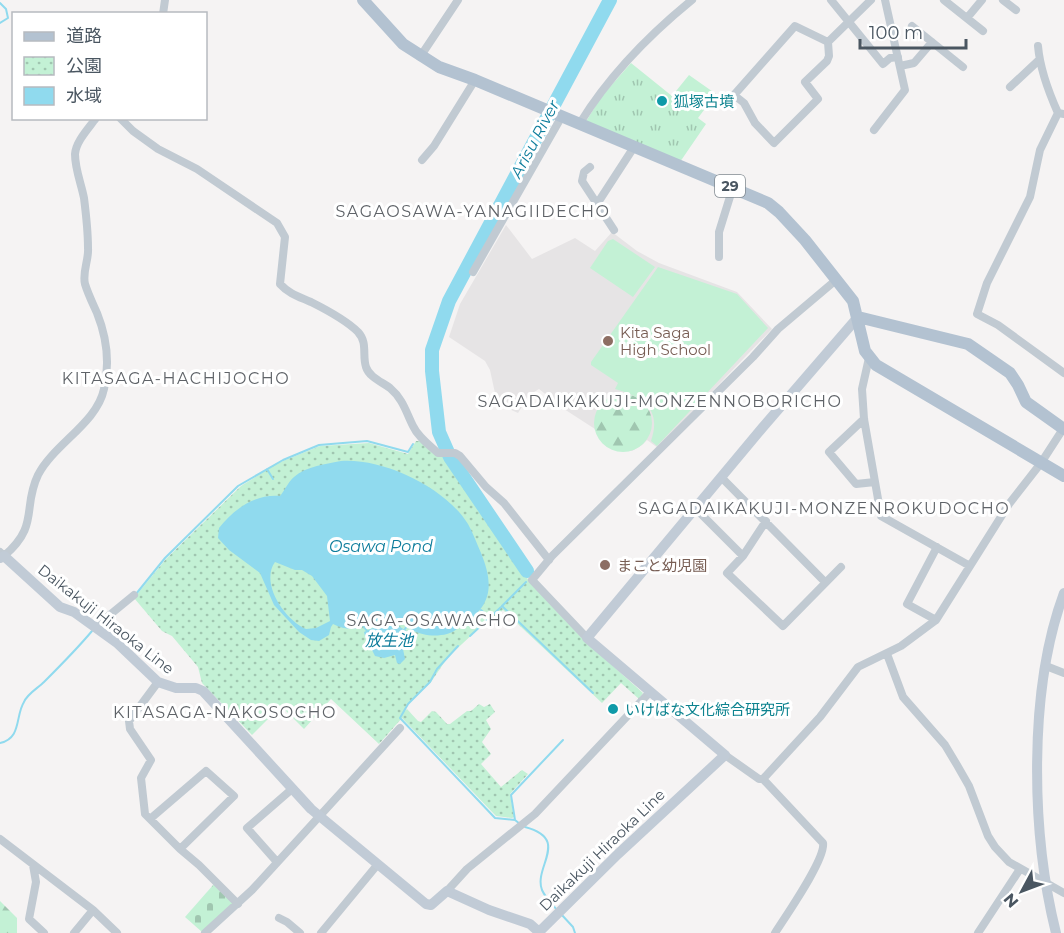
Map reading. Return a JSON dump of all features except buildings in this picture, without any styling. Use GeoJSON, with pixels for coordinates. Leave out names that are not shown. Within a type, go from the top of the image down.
{"type":"FeatureCollection","features":[{"type":"Feature","properties":{"kind":"main road","name":"29"},"geometry":{"type":"LineString","coordinates":[[363,0],[403,44],[420,57],[439,67],[580,123],[768,203],[805,240],[853,301],[863,344],[869,358]]}},
{"type":"Feature","properties":{"kind":"main road"},"geometry":{"type":"LineString","coordinates":[[725,755],[587,638],[858,317],[968,344],[1010,373],[1026,402],[1064,429]]}},
{"type":"Feature","properties":{"kind":"main road"},"geometry":{"type":"LineString","coordinates":[[869,358],[879,367],[1064,476]]}},
{"type":"Feature","properties":{"kind":"main road","name":"Daikakuji Hiraoka Line"},"geometry":{"type":"LineString","coordinates":[[1,555],[60,607],[74,612],[117,643],[158,682],[176,688],[196,688],[203,691],[319,816],[426,904],[431,905],[447,891],[489,910],[530,924],[539,932],[725,755]]}},
{"type":"Feature","properties":{"kind":"main road"},"geometry":{"type":"LineString","coordinates":[[1056,933],[1046,882],[1036,745],[1046,666],[1064,593]]}},
{"type":"Feature","properties":{"kind":"street"},"geometry":{"type":"LineString","coordinates":[[420,57],[459,0]]}},
{"type":"Feature","properties":{"kind":"street"},"geometry":{"type":"LineString","coordinates":[[580,123],[599,92],[614,75],[666,20],[692,0]]}},
{"type":"Feature","properties":{"kind":"street"},"geometry":{"type":"LineString","coordinates":[[831,0],[883,64],[890,58],[898,57]]}},
{"type":"Feature","properties":{"kind":"street"},"geometry":{"type":"LineString","coordinates":[[828,42],[871,0]]}},
{"type":"Feature","properties":{"kind":"street"},"geometry":{"type":"LineString","coordinates":[[874,130],[905,90],[885,0]]}},
{"type":"Feature","properties":{"kind":"street"},"geometry":{"type":"LineString","coordinates":[[944,0],[983,31]]}},
{"type":"Feature","properties":{"kind":"street"},"geometry":{"type":"LineString","coordinates":[[967,18],[982,0]]}},
{"type":"Feature","properties":{"kind":"street"},"geometry":{"type":"LineString","coordinates":[[1003,0],[1016,10]]}},
{"type":"Feature","properties":{"kind":"street"},"geometry":{"type":"LineString","coordinates":[[795,26],[828,42],[827,61],[805,82],[818,99],[774,143],[755,123],[744,103],[734,95],[795,26]]}},
{"type":"Feature","properties":{"kind":"street"},"geometry":{"type":"LineString","coordinates":[[912,26],[963,67]]}},
{"type":"Feature","properties":{"kind":"street"},"geometry":{"type":"LineString","coordinates":[[900,66],[914,63],[932,42]]}},
{"type":"Feature","properties":{"kind":"street"},"geometry":{"type":"LineString","coordinates":[[1038,46],[1039,60],[1061,114],[1044,139],[1030,197],[987,283],[977,314],[1006,331],[1064,374]]}},
{"type":"Feature","properties":{"kind":"street"},"geometry":{"type":"LineString","coordinates":[[1010,87],[1039,60]]}},
{"type":"Feature","properties":{"kind":"street"},"geometry":{"type":"LineString","coordinates":[[422,160],[434,146],[475,80]]}},
{"type":"Feature","properties":{"kind":"street"},"geometry":{"type":"LineString","coordinates":[[473,272],[554,113]]}},
{"type":"Feature","properties":{"kind":"street"},"geometry":{"type":"LineString","coordinates":[[1,555],[19,539],[27,527],[35,485],[41,470],[96,408],[104,393],[107,353],[104,332],[84,277],[88,250],[84,197],[75,154],[77,146],[95,120]]}},
{"type":"Feature","properties":{"kind":"street"},"geometry":{"type":"LineString","coordinates":[[122,120],[158,149],[197,170],[277,223],[285,237],[280,284],[290,293],[341,319],[356,330],[364,343],[366,367],[378,381],[389,387],[401,400],[419,435],[438,453],[460,456],[486,487],[504,503],[549,560]]}},
{"type":"Feature","properties":{"kind":"street"},"geometry":{"type":"LineString","coordinates":[[597,204],[634,147]]}},
{"type":"Feature","properties":{"kind":"street"},"geometry":{"type":"LineString","coordinates":[[590,166],[584,172],[582,181],[614,230]]}},
{"type":"Feature","properties":{"kind":"street"},"geometry":{"type":"LineString","coordinates":[[719,257],[719,232],[733,187]]}},
{"type":"Feature","properties":{"kind":"street"},"geometry":{"type":"LineString","coordinates":[[587,638],[532,580],[549,560],[778,329],[836,280]]}},
{"type":"Feature","properties":{"kind":"street"},"geometry":{"type":"LineString","coordinates":[[869,358],[862,389],[864,420],[881,516],[970,566]]}},
{"type":"Feature","properties":{"kind":"street"},"geometry":{"type":"LineString","coordinates":[[864,420],[829,452],[856,484],[875,482]]}},
{"type":"Feature","properties":{"kind":"street"},"geometry":{"type":"LineString","coordinates":[[763,779],[820,717],[858,667],[887,654],[936,620],[1009,504],[1064,429]]}},
{"type":"Feature","properties":{"kind":"street"},"geometry":{"type":"LineString","coordinates":[[721,477],[825,582]]}},
{"type":"Feature","properties":{"kind":"street"},"geometry":{"type":"LineString","coordinates":[[695,508],[742,556]]}},
{"type":"Feature","properties":{"kind":"street"},"geometry":{"type":"LineString","coordinates":[[766,521],[742,556],[727,573],[783,626],[841,567]]}},
{"type":"Feature","properties":{"kind":"street"},"geometry":{"type":"LineString","coordinates":[[936,620],[907,604],[937,547]]}},
{"type":"Feature","properties":{"kind":"street"},"geometry":{"type":"LineString","coordinates":[[95,627],[134,595]]}},
{"type":"Feature","properties":{"kind":"street"},"geometry":{"type":"LineString","coordinates":[[887,654],[903,697],[945,745],[969,786],[988,836],[1001,855],[1020,869],[1064,893]]}},
{"type":"Feature","properties":{"kind":"street"},"geometry":{"type":"LineString","coordinates":[[1046,666],[1064,673]]}},
{"type":"Feature","properties":{"kind":"street"},"geometry":{"type":"LineString","coordinates":[[158,682],[129,721],[130,729],[151,760],[141,777],[145,813],[238,904]]}},
{"type":"Feature","properties":{"kind":"street"},"geometry":{"type":"LineString","coordinates":[[447,891],[467,868],[535,814],[650,692]]}},
{"type":"Feature","properties":{"kind":"street"},"geometry":{"type":"LineString","coordinates":[[206,933],[238,904],[400,728]]}},
{"type":"Feature","properties":{"kind":"street"},"geometry":{"type":"LineString","coordinates":[[725,755],[759,779],[763,779],[823,843],[824,849],[812,873],[775,933]]}},
{"type":"Feature","properties":{"kind":"street"},"geometry":{"type":"LineString","coordinates":[[150,819],[206,771],[234,796],[180,849]]}},
{"type":"Feature","properties":{"kind":"street"},"geometry":{"type":"LineString","coordinates":[[277,862],[247,828],[292,789]]}},
{"type":"Feature","properties":{"kind":"street"},"geometry":{"type":"LineString","coordinates":[[0,839],[93,910],[117,933]]}},
{"type":"Feature","properties":{"kind":"street"},"geometry":{"type":"LineString","coordinates":[[321,933],[378,864]]}},
{"type":"Feature","properties":{"kind":"street"},"geometry":{"type":"LineString","coordinates":[[33,865],[36,882],[29,920],[44,933]]}},
{"type":"Feature","properties":{"kind":"street"},"geometry":{"type":"LineString","coordinates":[[978,933],[1020,869]]}},
{"type":"Feature","properties":{"kind":"street"},"geometry":{"type":"LineString","coordinates":[[74,933],[93,910]]}},
{"type":"Feature","properties":{"kind":"street"},"geometry":{"type":"LineString","coordinates":[[279,918],[300,933]]}},
{"type":"Feature","properties":{"kind":"shaded area","name":"Kita Saga High School"},"geometry":{"type":"Polygon","coordinates":[[[506,225],[532,259],[575,238],[595,251],[612,232],[637,251],[659,263],[737,292],[772,329],[658,448],[647,440],[632,451],[613,450],[602,442],[595,429],[539,389],[529,395],[518,413],[498,407],[490,370],[485,361],[449,337],[460,304],[506,225]]]}},
{"type":"Feature","properties":{"kind":"green space"},"geometry":{"type":"Polygon","coordinates":[[[631,63],[672,96],[689,75],[716,94],[698,118],[706,124],[680,162],[585,123],[601,97],[631,63]]]}},
{"type":"Feature","properties":{"kind":"green space"},"geometry":{"type":"Polygon","coordinates":[[[613,239],[655,267],[633,297],[590,268],[608,241],[613,239]]]}},
{"type":"Feature","properties":{"kind":"green space"},"geometry":{"type":"Polygon","coordinates":[[[658,267],[737,294],[768,328],[657,446],[651,441],[654,420],[648,406],[634,396],[615,389],[618,383],[591,365],[591,362],[658,267]]]}},
{"type":"Feature","properties":{"kind":"green space"},"geometry":{"type":"Polygon","coordinates":[[[617,394],[629,394],[644,402],[652,417],[652,429],[644,444],[629,452],[617,452],[602,444],[594,429],[594,417],[602,402],[617,394]]]}},
{"type":"Feature","properties":{"kind":"green space"},"geometry":{"type":"Polygon","coordinates":[[[416,441],[420,441],[447,457],[523,567],[528,580],[583,639],[643,693],[639,699],[621,683],[602,703],[503,610],[492,620],[490,618],[448,657],[431,682],[408,704],[405,711],[407,709],[421,722],[432,711],[436,712],[447,724],[450,724],[479,704],[484,707],[490,704],[495,712],[486,720],[491,729],[482,742],[491,754],[481,764],[501,787],[522,770],[528,774],[510,794],[514,817],[512,818],[496,816],[402,718],[379,744],[331,699],[304,729],[281,706],[252,735],[202,683],[198,667],[172,636],[162,631],[134,598],[166,559],[241,486],[278,463],[320,446],[369,443],[408,454],[416,441]]]}},
{"type":"Feature","properties":{"kind":"green space"},"geometry":{"type":"Polygon","coordinates":[[[214,884],[234,903],[202,932],[185,917],[214,884]]]}},
{"type":"Feature","properties":{"kind":"green space"},"geometry":{"type":"Polygon","coordinates":[[[0,901],[17,918],[17,933],[0,933],[0,901]]]}},
{"type":"Feature","properties":{"kind":"water","name":"Osawa Pond"},"geometry":{"type":"Polygon","coordinates":[[[341,461],[375,464],[412,478],[444,498],[468,524],[481,553],[489,586],[484,604],[460,627],[452,620],[451,622],[457,629],[435,636],[417,632],[396,620],[387,619],[352,629],[333,624],[329,635],[319,641],[311,640],[299,632],[274,605],[260,573],[229,550],[218,538],[219,528],[238,509],[262,497],[280,496],[290,481],[299,473],[323,464],[341,461]],[[275,562],[271,570],[272,590],[283,609],[306,629],[316,628],[330,621],[327,596],[312,576],[302,570],[295,570],[275,562]]]}},
{"type":"Feature","properties":{"kind":"water","name":"放生池"},"geometry":{"type":"Polygon","coordinates":[[[393,623],[412,634],[403,649],[405,659],[400,664],[397,663],[395,655],[384,658],[375,656],[364,632],[393,623]]]}},
{"type":"Feature","properties":{"kind":"waterway","name":"Arisu River"},"geometry":{"type":"LineString","coordinates":[[527,571],[450,457],[439,432],[432,350],[449,301],[610,0]]}},
{"type":"Feature","properties":{"kind":"waterway"},"geometry":{"type":"LineString","coordinates":[[0,3],[6,9],[8,18],[0,23]]}},
{"type":"Feature","properties":{"kind":"waterway"},"geometry":{"type":"LineString","coordinates":[[136,594],[165,558],[238,486],[283,460],[319,445],[367,441],[408,452],[413,444]]}},
{"type":"Feature","properties":{"kind":"waterway"},"geometry":{"type":"LineString","coordinates":[[267,469],[273,479]]}},
{"type":"Feature","properties":{"kind":"waterway"},"geometry":{"type":"LineString","coordinates":[[526,582],[502,606],[593,693]]}},
{"type":"Feature","properties":{"kind":"waterway"},"geometry":{"type":"LineString","coordinates":[[470,636],[501,607]]}},
{"type":"Feature","properties":{"kind":"waterway"},"geometry":{"type":"LineString","coordinates":[[481,610],[489,617]]}},
{"type":"Feature","properties":{"kind":"waterway"},"geometry":{"type":"LineString","coordinates":[[364,627],[367,631]]}},
{"type":"Feature","properties":{"kind":"waterway"},"geometry":{"type":"LineString","coordinates":[[0,743],[15,732],[25,699],[75,651],[92,631]]}},
{"type":"Feature","properties":{"kind":"waterway"},"geometry":{"type":"LineString","coordinates":[[458,646],[437,669],[430,682],[408,704],[400,718],[495,818],[515,820]]}},
{"type":"Feature","properties":{"kind":"waterway"},"geometry":{"type":"LineString","coordinates":[[520,824],[515,820],[511,795],[563,740]]}},
{"type":"Feature","properties":{"kind":"waterway"},"geometry":{"type":"LineString","coordinates":[[525,827],[539,832],[546,839],[548,846],[542,872],[542,890],[557,910]]}},
{"type":"Feature","properties":{"kind":"waterway"},"geometry":{"type":"LineString","coordinates":[[561,914],[573,927],[575,933]]}},
{"type":"Feature","properties":{"kind":"place","name":"狐塚古墳"},"geometry":{"type":"Point","coordinates":[662,101]}},
{"type":"Feature","properties":{"kind":"place","name":"Kita Saga High School"},"geometry":{"type":"Point","coordinates":[608,341]}},
{"type":"Feature","properties":{"kind":"place","name":"まこと幼児園"},"geometry":{"type":"Point","coordinates":[605,565]}},
{"type":"Feature","properties":{"kind":"place","name":"いけばな文化綜合研究所"},"geometry":{"type":"Point","coordinates":[613,709]}},
{"type":"Feature","properties":{"kind":"district","name":"SAGAOSAWA-YANAGIIDECHO"},"geometry":{"type":"Point","coordinates":[473,211]}},
{"type":"Feature","properties":{"kind":"district","name":"KITASAGA-HACHIJOCHO"},"geometry":{"type":"Point","coordinates":[176,378]}},
{"type":"Feature","properties":{"kind":"district","name":"SAGADAIKAKUJI-MONZENNOBORICHO"},"geometry":{"type":"Point","coordinates":[660,401]}},
{"type":"Feature","properties":{"kind":"district","name":"SAGADAIKAKUJI-MONZENROKUDOCHO"},"geometry":{"type":"Point","coordinates":[824,508]}},
{"type":"Feature","properties":{"kind":"district","name":"SAGA-OSAWACHO"},"geometry":{"type":"Point","coordinates":[432,620]}},
{"type":"Feature","properties":{"kind":"district","name":"KITASAGA-NAKOSOCHO"},"geometry":{"type":"Point","coordinates":[225,712]}}]}
